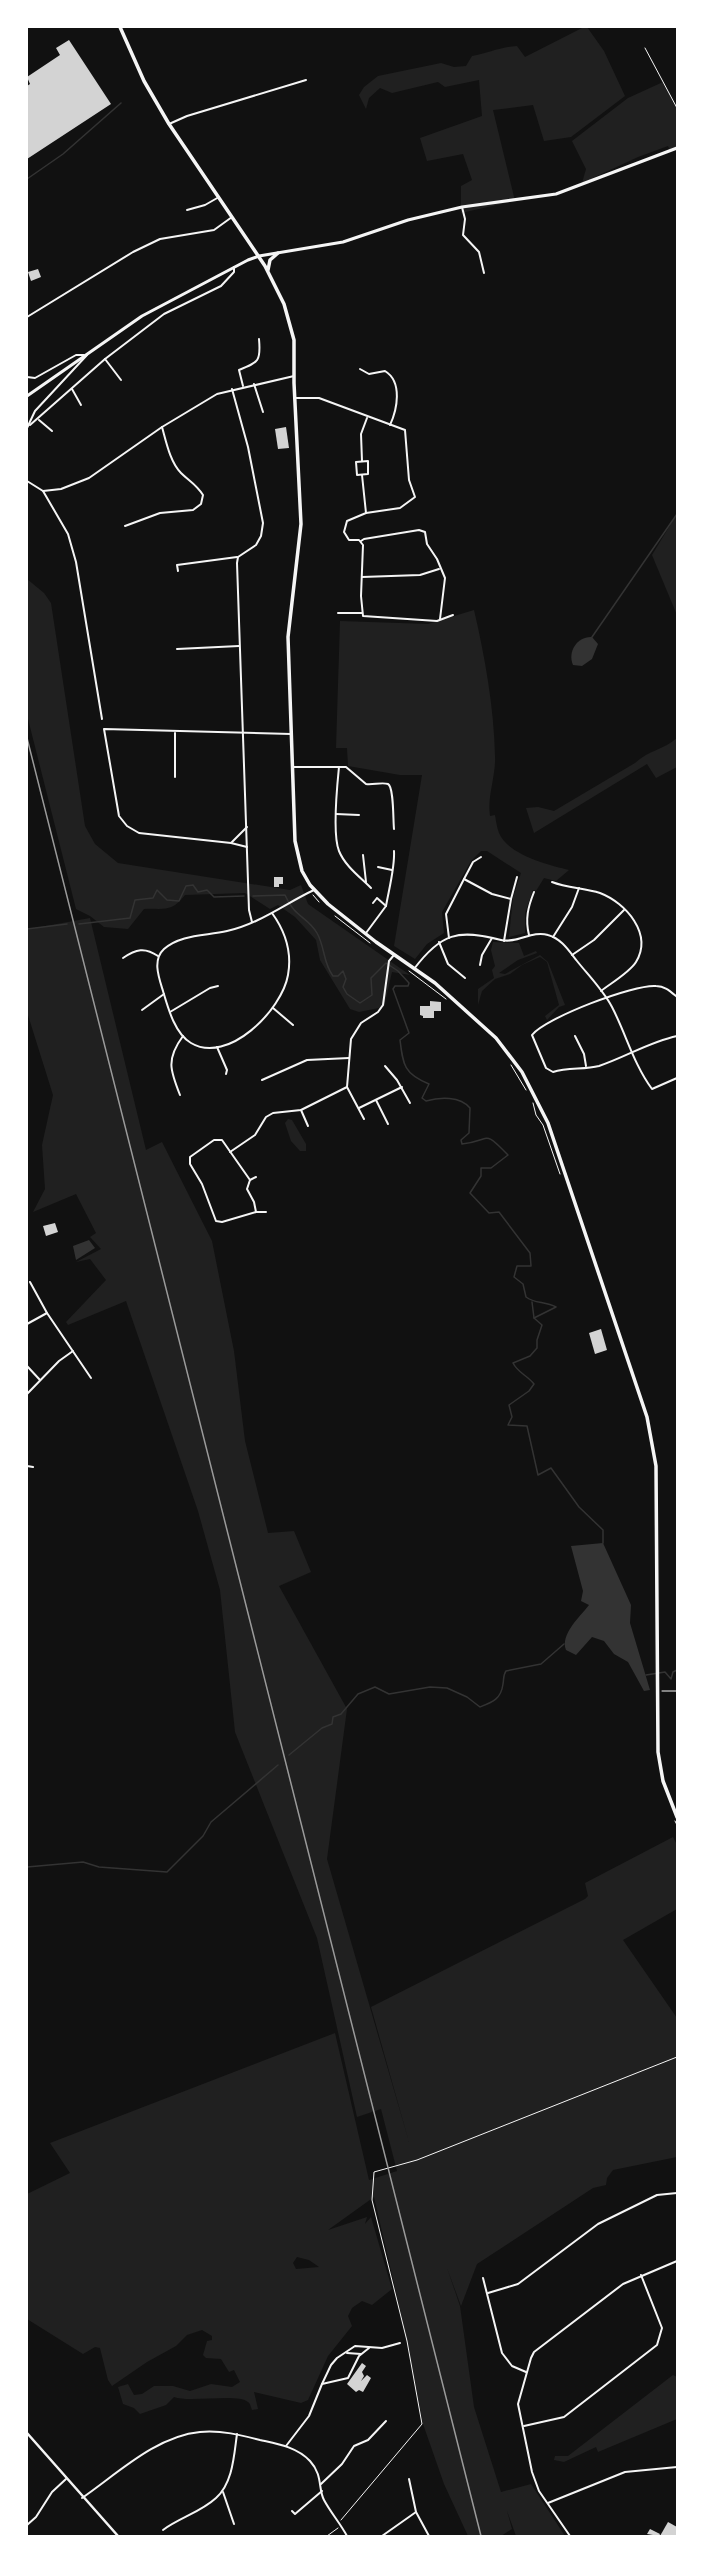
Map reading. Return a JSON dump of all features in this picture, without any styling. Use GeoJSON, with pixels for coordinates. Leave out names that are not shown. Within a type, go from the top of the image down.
{"type":"FeatureCollection","features":[{"type":"Feature","properties":{"kind":"main road"},"geometry":{"type":"LineString","coordinates":[[120,27],[144,81],[170,124],[267,270],[284,304],[294,340],[294,376],[301,524],[288,637],[297,858],[302,871],[314,890],[365,934],[435,983],[496,1038],[522,1072],[548,1123],[635,1380],[653,1442],[656,1466],[657,1691],[660,1766],[677,1817]]}},
{"type":"Feature","properties":{"kind":"main road"},"geometry":{"type":"LineString","coordinates":[[27,396],[142,316],[234,267],[259,256],[343,242],[408,220],[462,207],[556,194],[677,148]]}},
{"type":"Feature","properties":{"kind":"main road"},"geometry":{"type":"LineString","coordinates":[[267,270],[270,260],[278,253]]}},
{"type":"Feature","properties":{"kind":"street"},"geometry":{"type":"LineString","coordinates":[[170,124],[187,116],[306,80]]}},
{"type":"Feature","properties":{"kind":"street"},"geometry":{"type":"LineString","coordinates":[[187,210],[205,206],[219,197]]}},
{"type":"Feature","properties":{"kind":"street"},"geometry":{"type":"LineString","coordinates":[[462,207],[465,219],[463,235],[478,252],[484,273]]}},
{"type":"Feature","properties":{"kind":"street"},"geometry":{"type":"LineString","coordinates":[[27,317],[133,252],[160,239],[214,230],[232,217]]}},
{"type":"Feature","properties":{"kind":"street"},"geometry":{"type":"LineString","coordinates":[[27,428],[39,420],[72,388],[105,360],[164,314],[220,286],[234,272],[234,267]]}},
{"type":"Feature","properties":{"kind":"street"},"geometry":{"type":"LineString","coordinates":[[244,386],[239,370],[258,360],[261,355],[259,339]]}},
{"type":"Feature","properties":{"kind":"street"},"geometry":{"type":"LineString","coordinates":[[27,377],[35,378],[76,355],[87,355]]}},
{"type":"Feature","properties":{"kind":"street"},"geometry":{"type":"LineString","coordinates":[[30,425],[35,411],[87,355]]}},
{"type":"Feature","properties":{"kind":"street"},"geometry":{"type":"LineString","coordinates":[[105,360],[121,380]]}},
{"type":"Feature","properties":{"kind":"street"},"geometry":{"type":"LineString","coordinates":[[360,370],[369,374],[385,371],[392,378],[397,403],[390,425]]}},
{"type":"Feature","properties":{"kind":"street"},"geometry":{"type":"LineString","coordinates":[[43,491],[61,489],[89,478],[162,427],[218,394],[244,386],[294,376]]}},
{"type":"Feature","properties":{"kind":"street"},"geometry":{"type":"LineString","coordinates":[[254,384],[263,412]]}},
{"type":"Feature","properties":{"kind":"street"},"geometry":{"type":"LineString","coordinates":[[72,388],[81,405]]}},
{"type":"Feature","properties":{"kind":"street"},"geometry":{"type":"LineString","coordinates":[[178,571],[177,565],[238,557],[256,545],[261,536],[263,523],[248,447],[232,389]]}},
{"type":"Feature","properties":{"kind":"street"},"geometry":{"type":"LineString","coordinates":[[295,398],[319,398],[367,418],[402,427],[406,433],[409,480],[415,497],[400,508],[366,513],[352,518],[344,527],[345,536],[349,540],[361,541],[410,531],[423,531],[439,569],[445,578],[440,620]]}},
{"type":"Feature","properties":{"kind":"street"},"geometry":{"type":"LineString","coordinates":[[362,461],[361,434],[367,418]]}},
{"type":"Feature","properties":{"kind":"street"},"geometry":{"type":"LineString","coordinates":[[39,420],[52,432]]}},
{"type":"Feature","properties":{"kind":"street"},"geometry":{"type":"LineString","coordinates":[[124,526],[160,514],[193,510],[201,504],[203,495],[195,483],[180,472],[171,457],[162,427]]}},
{"type":"Feature","properties":{"kind":"street"},"geometry":{"type":"LineString","coordinates":[[362,461],[368,461],[368,474],[357,475],[356,462],[362,461]]}},
{"type":"Feature","properties":{"kind":"street"},"geometry":{"type":"LineString","coordinates":[[362,475],[366,513]]}},
{"type":"Feature","properties":{"kind":"street"},"geometry":{"type":"LineString","coordinates":[[27,481],[43,491],[68,534],[76,562],[102,719]]}},
{"type":"Feature","properties":{"kind":"street"},"geometry":{"type":"LineString","coordinates":[[361,541],[362,614]]}},
{"type":"Feature","properties":{"kind":"street"},"geometry":{"type":"LineString","coordinates":[[238,557],[242,734],[247,827],[249,910],[252,922]]}},
{"type":"Feature","properties":{"kind":"street"},"geometry":{"type":"LineString","coordinates":[[362,577],[420,575],[439,569]]}},
{"type":"Feature","properties":{"kind":"street"},"geometry":{"type":"LineString","coordinates":[[338,613],[362,614],[366,618],[440,620],[453,615]]}},
{"type":"Feature","properties":{"kind":"street"},"geometry":{"type":"LineString","coordinates":[[177,649],[239,646]]}},
{"type":"Feature","properties":{"kind":"street"},"geometry":{"type":"LineString","coordinates":[[247,848],[231,843],[139,833],[127,826],[119,816],[104,729],[242,734],[292,734]]}},
{"type":"Feature","properties":{"kind":"street"},"geometry":{"type":"LineString","coordinates":[[175,732],[175,777]]}},
{"type":"Feature","properties":{"kind":"street"},"geometry":{"type":"LineString","coordinates":[[294,767],[346,768],[366,784],[387,784],[391,786],[393,791],[391,810],[394,829]]}},
{"type":"Feature","properties":{"kind":"street"},"geometry":{"type":"LineString","coordinates":[[339,768],[336,814],[338,850],[348,866],[371,888]]}},
{"type":"Feature","properties":{"kind":"street"},"geometry":{"type":"LineString","coordinates":[[336,814],[359,815]]}},
{"type":"Feature","properties":{"kind":"street"},"geometry":{"type":"LineString","coordinates":[[231,843],[247,827]]}},
{"type":"Feature","properties":{"kind":"street"},"geometry":{"type":"LineString","coordinates":[[365,934],[380,917],[386,906],[392,870],[395,863],[394,851]]}},
{"type":"Feature","properties":{"kind":"street"},"geometry":{"type":"LineString","coordinates":[[363,855],[366,883]]}},
{"type":"Feature","properties":{"kind":"street"},"geometry":{"type":"LineString","coordinates":[[449,938],[446,914],[473,862],[481,857]]}},
{"type":"Feature","properties":{"kind":"street"},"geometry":{"type":"LineString","coordinates":[[378,867],[392,870]]}},
{"type":"Feature","properties":{"kind":"street"},"geometry":{"type":"LineString","coordinates":[[504,941],[511,899],[517,877]]}},
{"type":"Feature","properties":{"kind":"street"},"geometry":{"type":"LineString","coordinates":[[464,879],[492,894],[511,899]]}},
{"type":"Feature","properties":{"kind":"street"},"geometry":{"type":"LineString","coordinates":[[552,882],[602,894],[624,910],[640,931],[643,945],[635,963],[601,991]]}},
{"type":"Feature","properties":{"kind":"street"},"geometry":{"type":"LineString","coordinates":[[553,937],[572,907],[579,888]]}},
{"type":"Feature","properties":{"kind":"street"},"geometry":{"type":"LineString","coordinates":[[272,913],[283,932],[289,959],[282,993],[273,1008],[256,1026],[237,1039],[216,1048],[206,1048],[191,1043],[182,1036],[170,1012],[158,976],[158,956],[164,949],[174,942],[229,931],[272,913],[314,890]]}},
{"type":"Feature","properties":{"kind":"street"},"geometry":{"type":"LineString","coordinates":[[529,935],[526,924],[528,908],[534,892]]}},
{"type":"Feature","properties":{"kind":"street"},"geometry":{"type":"LineString","coordinates":[[373,903],[377,898],[386,906]]}},
{"type":"Feature","properties":{"kind":"street"},"geometry":{"type":"LineString","coordinates":[[572,955],[594,940],[624,910]]}},
{"type":"Feature","properties":{"kind":"street"},"geometry":{"type":"LineString","coordinates":[[414,969],[430,949],[439,942],[461,935],[492,938],[504,941],[529,935],[542,934],[553,937],[566,946],[606,998],[652,1089],[677,1078]]}},
{"type":"Feature","properties":{"kind":"street"},"geometry":{"type":"LineString","coordinates":[[480,965],[482,954],[492,938]]}},
{"type":"Feature","properties":{"kind":"street"},"geometry":{"type":"LineString","coordinates":[[439,942],[448,964],[465,978]]}},
{"type":"Feature","properties":{"kind":"street"},"geometry":{"type":"LineString","coordinates":[[124,958],[140,949],[150,950],[158,956]]}},
{"type":"Feature","properties":{"kind":"street"},"geometry":{"type":"LineString","coordinates":[[364,1119],[347,1087],[351,1039],[356,1029],[378,1012],[382,1005],[388,965],[394,955]]}},
{"type":"Feature","properties":{"kind":"street"},"geometry":{"type":"LineString","coordinates":[[170,1012],[210,988],[218,986]]}},
{"type":"Feature","properties":{"kind":"street"},"geometry":{"type":"LineString","coordinates":[[677,996],[664,987],[642,986],[606,998],[555,1019],[536,1030],[532,1035],[546,1068],[553,1072],[596,1067],[658,1040],[677,1036]]}},
{"type":"Feature","properties":{"kind":"street"},"geometry":{"type":"LineString","coordinates":[[142,1010],[164,994]]}},
{"type":"Feature","properties":{"kind":"street"},"geometry":{"type":"LineString","coordinates":[[273,1008],[293,1025]]}},
{"type":"Feature","properties":{"kind":"street"},"geometry":{"type":"LineString","coordinates":[[180,1095],[170,1063],[182,1036]]}},
{"type":"Feature","properties":{"kind":"street"},"geometry":{"type":"LineString","coordinates":[[575,1036],[584,1054],[586,1067]]}},
{"type":"Feature","properties":{"kind":"street"},"geometry":{"type":"LineString","coordinates":[[216,1048],[227,1070],[226,1074]]}},
{"type":"Feature","properties":{"kind":"street"},"geometry":{"type":"LineString","coordinates":[[262,1080],[307,1060],[349,1058]]}},
{"type":"Feature","properties":{"kind":"street"},"geometry":{"type":"LineString","coordinates":[[386,1066],[402,1087],[410,1103]]}},
{"type":"Feature","properties":{"kind":"street"},"geometry":{"type":"LineString","coordinates":[[230,1152],[255,1135],[266,1117],[273,1113],[301,1110],[347,1087]]}},
{"type":"Feature","properties":{"kind":"street"},"geometry":{"type":"LineString","coordinates":[[359,1108],[402,1087]]}},
{"type":"Feature","properties":{"kind":"street"},"geometry":{"type":"LineString","coordinates":[[376,1100],[388,1124]]}},
{"type":"Feature","properties":{"kind":"street"},"geometry":{"type":"LineString","coordinates":[[301,1110],[308,1126]]}},
{"type":"Feature","properties":{"kind":"street"},"geometry":{"type":"LineString","coordinates":[[250,1180],[222,1140],[214,1140],[190,1157],[190,1164],[202,1184],[216,1221],[222,1222],[256,1212],[266,1212]]}},
{"type":"Feature","properties":{"kind":"street"},"geometry":{"type":"LineString","coordinates":[[250,1180],[256,1178]]}},
{"type":"Feature","properties":{"kind":"street"},"geometry":{"type":"LineString","coordinates":[[250,1180],[247,1189],[254,1202],[256,1212]]}},
{"type":"Feature","properties":{"kind":"street"},"geometry":{"type":"LineString","coordinates":[[30,1282],[46,1313],[91,1378]]}},
{"type":"Feature","properties":{"kind":"street"},"geometry":{"type":"LineString","coordinates":[[27,1324],[46,1313]]}},
{"type":"Feature","properties":{"kind":"street"},"geometry":{"type":"LineString","coordinates":[[27,1394],[40,1380],[73,1351]]}},
{"type":"Feature","properties":{"kind":"street"},"geometry":{"type":"LineString","coordinates":[[27,1366],[40,1380]]}},
{"type":"Feature","properties":{"kind":"street"},"geometry":{"type":"LineString","coordinates":[[27,1466],[32,1467]]}},
{"type":"Feature","properties":{"kind":"street"},"geometry":{"type":"LineString","coordinates":[[488,2294],[518,2284],[598,2224],[657,2195],[677,2193]]}},
{"type":"Feature","properties":{"kind":"street"},"geometry":{"type":"LineString","coordinates":[[570,2536],[539,2491],[533,2476],[519,2396],[526,2372],[534,2352],[624,2284],[641,2275],[677,2261]]}},
{"type":"Feature","properties":{"kind":"street"},"geometry":{"type":"LineString","coordinates":[[524,2426],[564,2417],[657,2345],[662,2328],[641,2275]]}},
{"type":"Feature","properties":{"kind":"street"},"geometry":{"type":"LineString","coordinates":[[483,2278],[502,2353],[512,2366],[526,2372]]}},
{"type":"Feature","properties":{"kind":"street"},"geometry":{"type":"LineString","coordinates":[[286,2446],[309,2416],[331,2365],[355,2346],[382,2348],[400,2342]]}},
{"type":"Feature","properties":{"kind":"street"},"geometry":{"type":"LineString","coordinates":[[322,2384],[348,2378],[361,2354],[369,2348]]}},
{"type":"Feature","properties":{"kind":"street"},"geometry":{"type":"LineString","coordinates":[[346,2353],[361,2354]]}},
{"type":"Feature","properties":{"kind":"street"},"geometry":{"type":"LineString","coordinates":[[321,2484],[342,2464],[354,2446],[368,2440],[386,2421]]}},
{"type":"Feature","properties":{"kind":"street"},"geometry":{"type":"LineString","coordinates":[[82,2498],[151,2450],[169,2440],[200,2432],[237,2434],[286,2446],[302,2454],[311,2462],[321,2484],[324,2500],[339,2521],[347,2536]]}},
{"type":"Feature","properties":{"kind":"street"},"geometry":{"type":"LineString","coordinates":[[27,2433],[66,2480],[118,2536]]}},
{"type":"Feature","properties":{"kind":"street"},"geometry":{"type":"LineString","coordinates":[[163,2530],[216,2499],[223,2492],[229,2479],[237,2434]]}},
{"type":"Feature","properties":{"kind":"street"},"geometry":{"type":"LineString","coordinates":[[548,2503],[625,2472],[677,2467]]}},
{"type":"Feature","properties":{"kind":"street"},"geometry":{"type":"LineString","coordinates":[[409,2479],[416,2512],[429,2536]]}},
{"type":"Feature","properties":{"kind":"street"},"geometry":{"type":"LineString","coordinates":[[27,2525],[36,2517],[52,2492],[66,2480]]}},
{"type":"Feature","properties":{"kind":"street"},"geometry":{"type":"LineString","coordinates":[[292,2511],[294,2514],[322,2491]]}},
{"type":"Feature","properties":{"kind":"street"},"geometry":{"type":"LineString","coordinates":[[223,2492],[234,2524]]}},
{"type":"Feature","properties":{"kind":"street"},"geometry":{"type":"LineString","coordinates":[[382,2536],[416,2512]]}},
{"type":"Feature","properties":{"kind":"lane"},"geometry":{"type":"LineString","coordinates":[[645,48],[677,108]]}},
{"type":"Feature","properties":{"kind":"path"},"geometry":{"type":"LineString","coordinates":[[310,892],[324,906]]}},
{"type":"Feature","properties":{"kind":"path"},"geometry":{"type":"LineString","coordinates":[[335,916],[372,944]]}},
{"type":"Feature","properties":{"kind":"path"},"geometry":{"type":"LineString","coordinates":[[407,969],[448,1001]]}},
{"type":"Feature","properties":{"kind":"path"},"geometry":{"type":"LineString","coordinates":[[508,1060],[529,1094]]}},
{"type":"Feature","properties":{"kind":"path"},"geometry":{"type":"LineString","coordinates":[[532,1101],[536,1115],[543,1125],[562,1180]]}},
{"type":"Feature","properties":{"kind":"path"},"geometry":{"type":"LineString","coordinates":[[657,1691],[677,1691]]}},
{"type":"Feature","properties":{"kind":"path"},"geometry":{"type":"LineString","coordinates":[[339,2521],[422,2424],[407,2340],[372,2200],[375,2172],[417,2160],[677,2057]]}},
{"type":"Feature","properties":{"kind":"path"},"geometry":{"type":"LineString","coordinates":[[327,2536],[341,2525]]}},
{"type":"Feature","properties":{"kind":"shaded area"},"geometry":{"type":"Polygon","coordinates":[[[584,27],[587,27],[604,51],[625,96],[571,137],[544,141],[533,105],[493,110],[515,201],[461,213],[461,186],[472,180],[463,154],[427,161],[420,138],[482,116],[479,80],[445,87],[438,82],[392,93],[380,88],[369,98],[366,109],[359,95],[364,87],[378,76],[441,63],[454,67],[466,66],[472,56],[517,46],[525,57],[584,27]]]}},
{"type":"Feature","properties":{"kind":"shaded area"},"geometry":{"type":"Polygon","coordinates":[[[663,82],[677,108],[677,148],[670,150],[668,146],[638,157],[582,183],[586,169],[572,141],[628,98],[663,82]]]}},
{"type":"Feature","properties":{"kind":"shaded area"},"geometry":{"type":"Polygon","coordinates":[[[677,514],[677,615],[652,555],[677,514]]]}},
{"type":"Feature","properties":{"kind":"shaded area"},"geometry":{"type":"Polygon","coordinates":[[[27,579],[44,593],[51,603],[85,826],[95,844],[118,863],[290,890],[301,885],[308,904],[410,975],[392,972],[384,1007],[359,1012],[350,1009],[320,960],[316,940],[295,917],[278,905],[270,909],[245,893],[185,895],[176,905],[171,907],[162,909],[144,909],[128,929],[104,927],[90,916],[76,909],[27,715],[27,579]]]}},
{"type":"Feature","properties":{"kind":"shaded area"},"geometry":{"type":"Polygon","coordinates":[[[474,610],[482,646],[493,720],[495,764],[489,808],[490,816],[495,815],[499,833],[504,841],[511,847],[540,862],[569,870],[556,881],[544,878],[536,891],[533,890],[525,913],[525,933],[509,937],[513,897],[521,873],[487,851],[481,851],[471,861],[442,912],[444,933],[427,944],[415,959],[394,946],[422,775],[400,775],[348,766],[347,748],[336,748],[340,621],[428,624],[474,610]]]}},
{"type":"Feature","properties":{"kind":"shaded area"},"geometry":{"type":"Polygon","coordinates":[[[592,637],[598,644],[592,659],[582,666],[573,665],[571,655],[575,645],[582,639],[592,637]]]}},
{"type":"Feature","properties":{"kind":"shaded area"},"geometry":{"type":"Polygon","coordinates":[[[677,738],[677,767],[656,778],[647,764],[534,833],[526,808],[538,807],[554,811],[646,755],[677,738]]]}},
{"type":"Feature","properties":{"kind":"shaded area"},"geometry":{"type":"Polygon","coordinates":[[[90,918],[146,1150],[162,1142],[212,1241],[234,1351],[245,1441],[268,1533],[294,1531],[311,1572],[279,1586],[347,1709],[327,1859],[409,2142],[371,2007],[585,1899],[588,1896],[585,1883],[673,1837],[677,1845],[677,1909],[623,1940],[677,2018],[677,2157],[613,2170],[607,2178],[606,2185],[593,2188],[477,2264],[461,2306],[447,2268],[460,2306],[474,2407],[501,2492],[531,2484],[565,2536],[516,2536],[507,2511],[512,2529],[501,2536],[468,2536],[444,2484],[423,2424],[407,2340],[374,2197],[328,2230],[367,2217],[365,2224],[371,2217],[392,2289],[372,2305],[362,2301],[352,2308],[348,2316],[352,2326],[328,2356],[308,2400],[301,2403],[254,2392],[258,2409],[252,2410],[249,2403],[243,2399],[181,2399],[174,2397],[166,2405],[140,2414],[134,2408],[123,2404],[118,2387],[128,2384],[134,2395],[142,2394],[154,2386],[173,2386],[190,2391],[211,2384],[232,2387],[240,2382],[234,2370],[229,2372],[221,2359],[206,2358],[203,2355],[207,2341],[212,2340],[212,2336],[202,2330],[187,2335],[176,2346],[147,2362],[112,2386],[108,2380],[100,2348],[95,2347],[83,2354],[27,2319],[27,2194],[70,2173],[50,2143],[335,2033],[369,2180],[397,2171],[381,2109],[357,2117],[317,1938],[235,1732],[220,1590],[198,1511],[126,1301],[68,1325],[66,1322],[106,1280],[90,1259],[76,1262],[101,1249],[90,1237],[96,1233],[76,1194],[33,1212],[45,1189],[42,1145],[53,1095],[27,1012],[27,926],[29,929],[90,918]],[[297,2257],[293,2263],[296,2269],[319,2267],[309,2260],[297,2257]]]}},
{"type":"Feature","properties":{"kind":"shaded area"},"geometry":{"type":"Polygon","coordinates":[[[493,942],[519,943],[524,956],[536,951],[537,953],[518,960],[499,973],[505,974],[540,955],[548,962],[565,1005],[559,1007],[547,1020],[545,1016],[559,1005],[547,962],[540,957],[522,965],[510,974],[495,979],[482,991],[478,1005],[478,989],[494,978],[492,970],[495,966],[491,950],[493,942]]]}},
{"type":"Feature","properties":{"kind":"shaded area"},"geometry":{"type":"Polygon","coordinates":[[[288,1119],[292,1120],[306,1144],[306,1151],[300,1151],[291,1141],[285,1123],[288,1119]]]}},
{"type":"Feature","properties":{"kind":"shaded area"},"geometry":{"type":"Polygon","coordinates":[[[89,1240],[95,1248],[76,1260],[73,1246],[89,1240]]]}},
{"type":"Feature","properties":{"kind":"shaded area"},"geometry":{"type":"Polygon","coordinates":[[[603,1543],[631,1605],[630,1623],[650,1690],[644,1691],[628,1662],[614,1654],[604,1641],[592,1637],[576,1655],[566,1650],[565,1644],[568,1632],[589,1605],[581,1601],[583,1591],[571,1546],[603,1543]]]}},
{"type":"Feature","properties":{"kind":"shaded area"},"geometry":{"type":"Polygon","coordinates":[[[673,2375],[677,2377],[677,2419],[598,2452],[596,2447],[564,2462],[554,2460],[555,2456],[568,2456],[673,2375]]]}},
{"type":"Feature","properties":{"kind":"building"},"geometry":{"type":"Polygon","coordinates":[[[69,40],[111,104],[27,159],[27,86],[30,84],[27,77],[60,55],[56,48],[69,40]]]}},
{"type":"Feature","properties":{"kind":"building"},"geometry":{"type":"Polygon","coordinates":[[[38,269],[41,277],[31,281],[28,272],[38,269]]]}},
{"type":"Feature","properties":{"kind":"building"},"geometry":{"type":"Polygon","coordinates":[[[286,427],[289,448],[278,449],[275,429],[286,427]]]}},
{"type":"Feature","properties":{"kind":"building"},"geometry":{"type":"Polygon","coordinates":[[[274,877],[283,877],[283,884],[279,884],[279,887],[274,887],[274,877]]]}},
{"type":"Feature","properties":{"kind":"building"},"geometry":{"type":"Polygon","coordinates":[[[430,1001],[441,1002],[441,1011],[434,1011],[434,1018],[423,1018],[423,1016],[420,1015],[420,1006],[430,1006],[430,1001]]]}},
{"type":"Feature","properties":{"kind":"building"},"geometry":{"type":"Polygon","coordinates":[[[55,1223],[58,1232],[46,1236],[43,1226],[55,1223]]]}},
{"type":"Feature","properties":{"kind":"building"},"geometry":{"type":"Polygon","coordinates":[[[601,1329],[607,1350],[595,1354],[589,1333],[601,1329]]]}},
{"type":"Feature","properties":{"kind":"building"},"geometry":{"type":"Polygon","coordinates":[[[362,2363],[366,2366],[362,2372],[364,2376],[361,2381],[367,2375],[371,2378],[363,2392],[359,2390],[356,2392],[347,2384],[362,2363]]]}},
{"type":"Feature","properties":{"kind":"building"},"geometry":{"type":"Polygon","coordinates":[[[668,2522],[677,2527],[677,2536],[660,2536],[668,2522]]]}},
{"type":"Feature","properties":{"kind":"building"},"geometry":{"type":"Polygon","coordinates":[[[650,2529],[660,2534],[659,2536],[647,2534],[650,2529]]]}},
{"type":"Feature","properties":{"kind":"waterway"},"geometry":{"type":"LineString","coordinates":[[27,179],[63,154],[121,103]]}},
{"type":"Feature","properties":{"kind":"waterway"},"geometry":{"type":"LineString","coordinates":[[592,637],[677,514]]}},
{"type":"Feature","properties":{"kind":"waterway"},"geometry":{"type":"LineString","coordinates":[[79,924],[130,918],[135,900],[153,898],[157,890],[167,900],[179,901],[186,886],[193,885],[198,892],[207,890],[214,897],[244,896]]}},
{"type":"Feature","properties":{"kind":"waterway"},"geometry":{"type":"LineString","coordinates":[[253,896],[285,895],[293,908],[309,923],[320,938],[327,966],[333,976],[338,976],[343,971],[346,979],[343,987],[347,994],[360,1003],[372,995],[371,978],[386,963],[398,971],[409,983],[408,986],[395,986],[393,989],[409,1033],[400,1040],[402,1056],[406,1068],[414,1076],[429,1084],[422,1098],[426,1101],[450,1098],[466,1104],[470,1108],[469,1133],[461,1140],[462,1144],[472,1143],[486,1138],[494,1141],[508,1155],[491,1168],[481,1168],[481,1176],[470,1193],[489,1213],[499,1212],[530,1253],[531,1266],[517,1266],[514,1277],[523,1284],[526,1297],[533,1301],[556,1307],[534,1318]]}},
{"type":"Feature","properties":{"kind":"waterway"},"geometry":{"type":"LineString","coordinates":[[27,929],[67,924]]}},
{"type":"Feature","properties":{"kind":"waterway"},"geometry":{"type":"LineString","coordinates":[[532,1302],[534,1318],[542,1325],[537,1340],[537,1348],[530,1356],[513,1363],[517,1369],[534,1384],[529,1391],[509,1405],[512,1417],[508,1425],[527,1426],[538,1475],[551,1468],[579,1507],[603,1530],[603,1543]]}},
{"type":"Feature","properties":{"kind":"waterway"},"geometry":{"type":"LineString","coordinates":[[289,1755],[322,1728],[332,1724],[333,1717],[341,1714],[358,1694],[375,1687],[389,1694],[430,1687],[447,1688],[467,1697],[480,1707],[498,1697],[502,1689],[506,1671],[541,1664],[564,1644]]}},
{"type":"Feature","properties":{"kind":"waterway"},"geometry":{"type":"LineString","coordinates":[[646,1675],[665,1672],[671,1679],[673,1672],[677,1670]]}},
{"type":"Feature","properties":{"kind":"waterway"},"geometry":{"type":"LineString","coordinates":[[27,1867],[83,1862],[99,1867],[167,1872],[203,1836],[211,1822],[278,1765]]}},
{"type":"Feature","properties":{"kind":"railway"},"geometry":{"type":"LineString","coordinates":[[27,738],[481,2536]]}}]}
